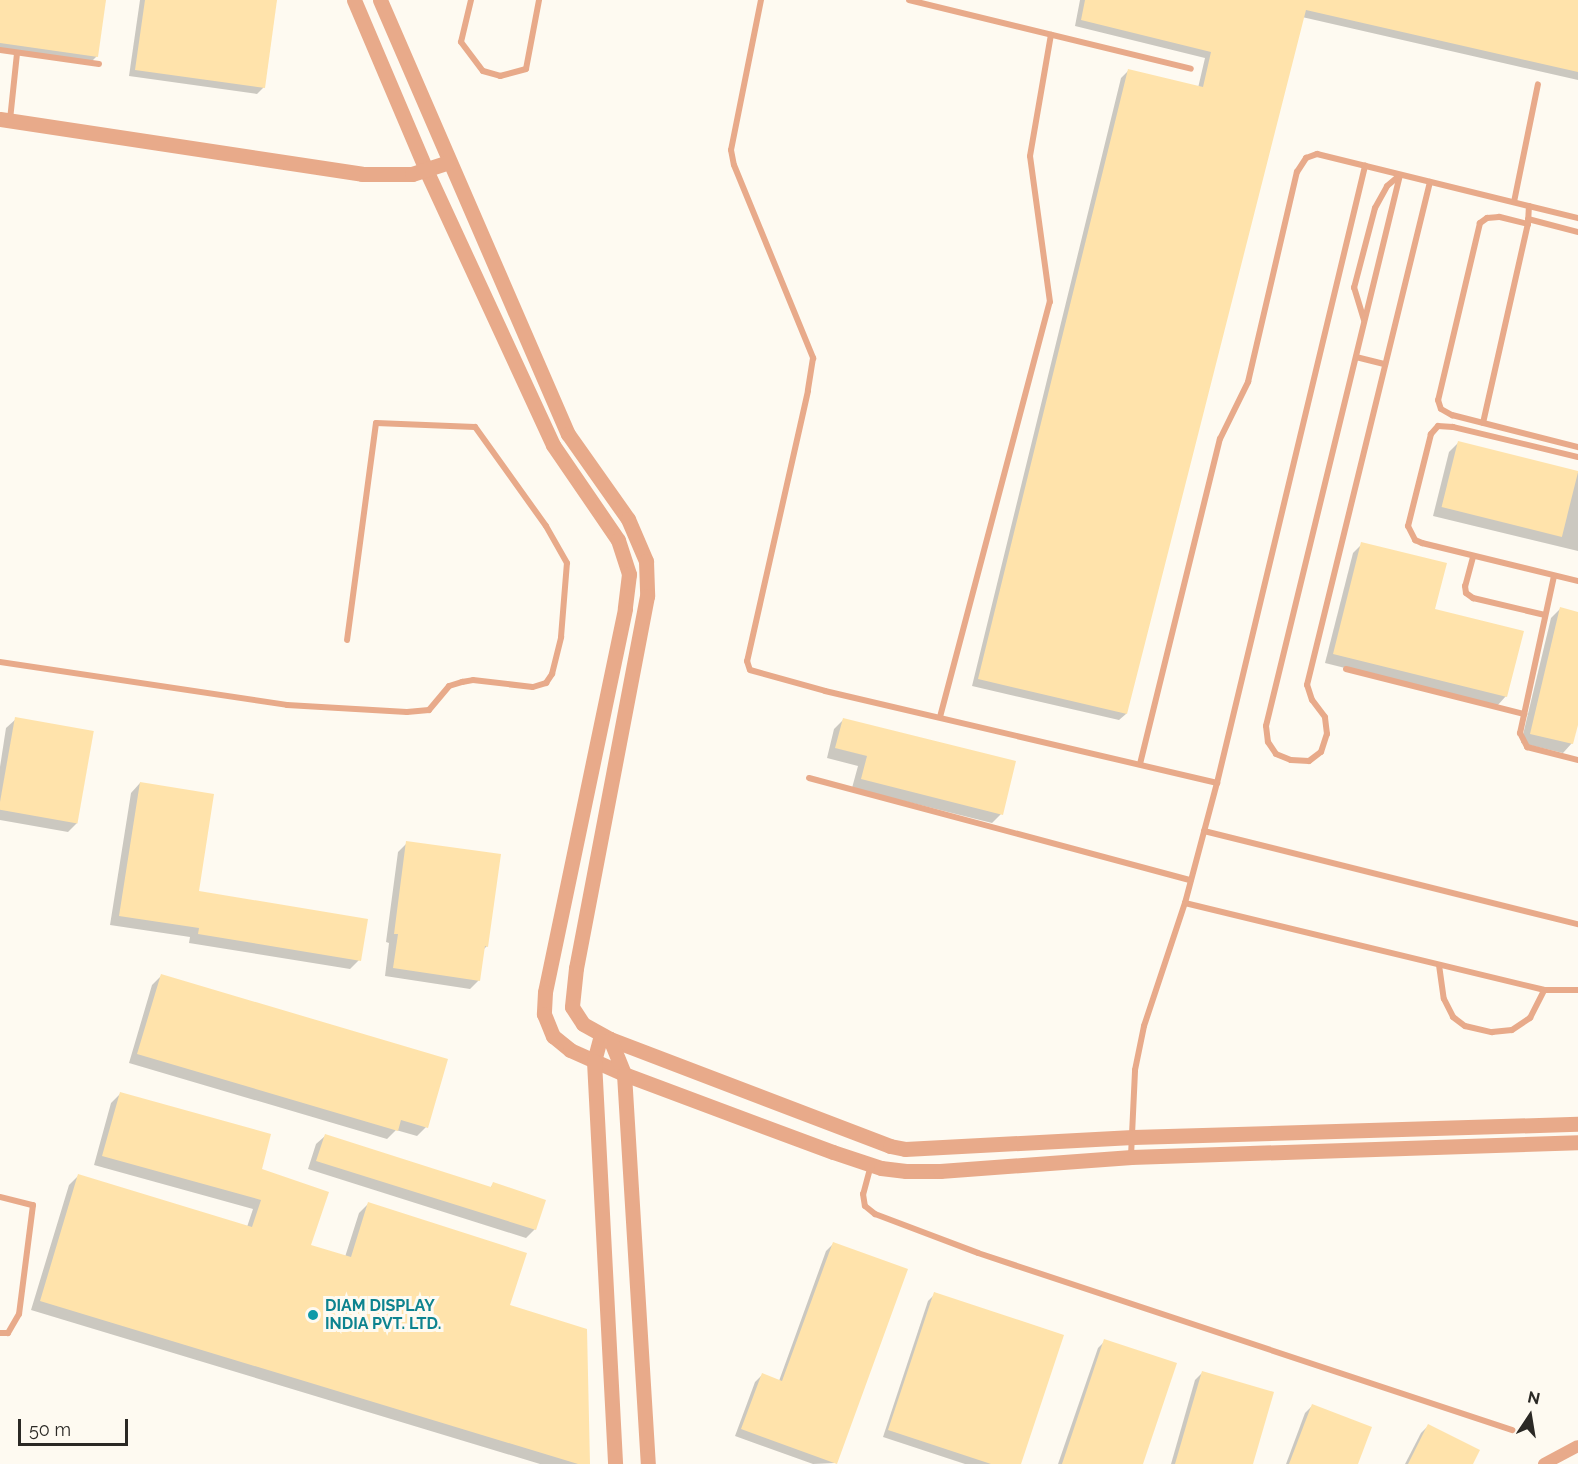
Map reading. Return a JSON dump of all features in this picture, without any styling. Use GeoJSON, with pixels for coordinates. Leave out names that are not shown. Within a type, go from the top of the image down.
{"type":"FeatureCollection","features":[{"type":"Feature","properties":{"kind":"street"},"geometry":{"type":"LineString","coordinates":[[354,0],[426,170],[553,445],[618,540],[629,574],[625,609],[545,992],[544,1014],[553,1036],[570,1050],[624,1074],[871,1164],[906,1171],[940,1171],[1131,1157],[1571,1142]]}},
{"type":"Feature","properties":{"kind":"street"},"geometry":{"type":"LineString","coordinates":[[380,0],[448,162],[568,434],[628,519],[646,561],[647,596],[576,968],[572,1007],[583,1024],[606,1037],[890,1146],[905,1149],[1133,1137],[1572,1124]]}},
{"type":"Feature","properties":{"kind":"street"},"geometry":{"type":"LineString","coordinates":[[5,120],[362,174],[390,176],[426,170],[448,162]]}},
{"type":"Feature","properties":{"kind":"street"},"geometry":{"type":"LineString","coordinates":[[606,1037],[594,1061],[615,1464]]}},
{"type":"Feature","properties":{"kind":"street"},"geometry":{"type":"LineString","coordinates":[[606,1037],[624,1074],[648,1464]]}},
{"type":"Feature","properties":{"kind":"street"},"geometry":{"type":"LineString","coordinates":[[1544,1464],[1578,1446]]}},
{"type":"Feature","properties":{"kind":"lane"},"geometry":{"type":"LineString","coordinates":[[471,0],[461,42],[483,71],[500,76],[526,69],[539,0]]}},
{"type":"Feature","properties":{"kind":"lane"},"geometry":{"type":"LineString","coordinates":[[761,0],[731,150],[734,165],[813,358],[808,391],[747,661],[750,670],[825,691],[1217,783]]}},
{"type":"Feature","properties":{"kind":"lane"},"geometry":{"type":"LineString","coordinates":[[909,0],[1191,69]]}},
{"type":"Feature","properties":{"kind":"lane"},"geometry":{"type":"LineString","coordinates":[[940,717],[1050,302],[1030,156],[1052,35]]}},
{"type":"Feature","properties":{"kind":"lane"},"geometry":{"type":"LineString","coordinates":[[0,50],[99,63]]}},
{"type":"Feature","properties":{"kind":"lane"},"geometry":{"type":"LineString","coordinates":[[5,120],[17,53]]}},
{"type":"Feature","properties":{"kind":"lane"},"geometry":{"type":"LineString","coordinates":[[1514,202],[1539,84]]}},
{"type":"Feature","properties":{"kind":"lane"},"geometry":{"type":"LineString","coordinates":[[1140,764],[1220,439],[1248,382],[1298,172],[1306,159],[1317,153],[1578,218]]}},
{"type":"Feature","properties":{"kind":"lane"},"geometry":{"type":"LineString","coordinates":[[1131,1157],[1136,1070],[1144,1026],[1185,903],[1217,783],[1365,166]]}},
{"type":"Feature","properties":{"kind":"lane"},"geometry":{"type":"LineString","coordinates":[[1400,175],[1266,726],[1268,742],[1276,754],[1291,760],[1309,761],[1321,752],[1327,734],[1325,717],[1312,700],[1307,685],[1430,182]]}},
{"type":"Feature","properties":{"kind":"lane"},"geometry":{"type":"LineString","coordinates":[[1364,322],[1354,288],[1375,208],[1387,186],[1400,175]]}},
{"type":"Feature","properties":{"kind":"lane"},"geometry":{"type":"LineString","coordinates":[[1483,423],[1528,222],[1529,206]]}},
{"type":"Feature","properties":{"kind":"lane"},"geometry":{"type":"LineString","coordinates":[[1578,232],[1499,217],[1487,218],[1480,224],[1438,400],[1441,409],[1483,423],[1578,447]]}},
{"type":"Feature","properties":{"kind":"lane"},"geometry":{"type":"LineString","coordinates":[[1356,357],[1385,364]]}},
{"type":"Feature","properties":{"kind":"lane"},"geometry":{"type":"LineString","coordinates":[[0,662],[287,705],[407,712],[429,710],[449,686],[462,682],[473,680],[533,687],[546,683],[552,674],[561,637],[567,563],[546,526],[476,427],[376,423],[346,640]]}},
{"type":"Feature","properties":{"kind":"lane"},"geometry":{"type":"LineString","coordinates":[[1578,457],[1453,427],[1438,426],[1431,434],[1408,526],[1415,540],[1473,557],[1578,581]]}},
{"type":"Feature","properties":{"kind":"lane"},"geometry":{"type":"LineString","coordinates":[[1473,557],[1465,586],[1466,593],[1473,598],[1545,615]]}},
{"type":"Feature","properties":{"kind":"lane"},"geometry":{"type":"LineString","coordinates":[[1554,576],[1520,733],[1527,747],[1578,760]]}},
{"type":"Feature","properties":{"kind":"lane"},"geometry":{"type":"LineString","coordinates":[[1346,669],[1524,714]]}},
{"type":"Feature","properties":{"kind":"lane"},"geometry":{"type":"LineString","coordinates":[[809,778],[1191,880]]}},
{"type":"Feature","properties":{"kind":"lane"},"geometry":{"type":"LineString","coordinates":[[1204,831],[1578,924]]}},
{"type":"Feature","properties":{"kind":"lane"},"geometry":{"type":"LineString","coordinates":[[1185,903],[1544,990],[1578,990]]}},
{"type":"Feature","properties":{"kind":"lane"},"geometry":{"type":"LineString","coordinates":[[1439,965],[1444,999],[1453,1017],[1465,1026],[1492,1032],[1512,1030],[1530,1018],[1544,990]]}},
{"type":"Feature","properties":{"kind":"lane"},"geometry":{"type":"LineString","coordinates":[[1571,1142],[1572,1124]]}},
{"type":"Feature","properties":{"kind":"lane"},"geometry":{"type":"LineString","coordinates":[[871,1164],[863,1194],[865,1206],[875,1214],[978,1253],[1512,1430]]}},
{"type":"Feature","properties":{"kind":"lane"},"geometry":{"type":"LineString","coordinates":[[0,1197],[33,1205],[19,1314],[8,1333],[0,1334]]}},
{"type":"Feature","properties":{"kind":"building"},"geometry":{"type":"Polygon","coordinates":[[[0,0],[106,0],[98,57],[0,43],[0,0]]]}},
{"type":"Feature","properties":{"kind":"building"},"geometry":{"type":"Polygon","coordinates":[[[145,0],[277,0],[265,88],[135,70],[145,0]]]}},
{"type":"Feature","properties":{"kind":"building"},"geometry":{"type":"Polygon","coordinates":[[[1085,0],[1578,0],[1578,72],[1306,10],[1127,714],[978,679],[1128,69],[1203,87],[1211,52],[1081,20],[1085,0]]]}},
{"type":"Feature","properties":{"kind":"building"},"geometry":{"type":"Polygon","coordinates":[[[1458,441],[1578,471],[1562,537],[1442,507],[1458,441]]]}},
{"type":"Feature","properties":{"kind":"building"},"geometry":{"type":"Polygon","coordinates":[[[1361,542],[1447,563],[1435,609],[1524,631],[1507,697],[1333,654],[1361,542]]]}},
{"type":"Feature","properties":{"kind":"building"},"geometry":{"type":"Polygon","coordinates":[[[1560,607],[1578,612],[1578,725],[1573,744],[1530,734],[1560,607]]]}},
{"type":"Feature","properties":{"kind":"building"},"geometry":{"type":"Polygon","coordinates":[[[15,717],[94,731],[77,823],[0,810],[15,717]]]}},
{"type":"Feature","properties":{"kind":"building"},"geometry":{"type":"Polygon","coordinates":[[[843,718],[1016,761],[1003,815],[861,779],[867,756],[835,748],[843,718]]]}},
{"type":"Feature","properties":{"kind":"building"},"geometry":{"type":"Polygon","coordinates":[[[140,782],[214,794],[199,891],[368,919],[361,961],[198,934],[199,928],[119,916],[140,782]]]}},
{"type":"Feature","properties":{"kind":"building"},"geometry":{"type":"Polygon","coordinates":[[[406,841],[501,854],[488,947],[485,946],[480,981],[393,968],[398,934],[394,934],[406,841]]]}},
{"type":"Feature","properties":{"kind":"building"},"geometry":{"type":"Polygon","coordinates":[[[161,974],[448,1059],[428,1128],[401,1120],[398,1131],[137,1054],[161,974]]]}},
{"type":"Feature","properties":{"kind":"building","name":"DIAM DISPLAY INDIA PVT. LTD."},"geometry":{"type":"Polygon","coordinates":[[[120,1092],[271,1134],[262,1169],[329,1192],[311,1245],[351,1257],[368,1202],[527,1253],[510,1305],[587,1329],[590,1464],[578,1464],[40,1301],[78,1174],[252,1227],[261,1200],[102,1156],[120,1092]]]}},
{"type":"Feature","properties":{"kind":"building"},"geometry":{"type":"Polygon","coordinates":[[[325,1134],[491,1187],[493,1182],[546,1200],[536,1230],[316,1161],[325,1134]]]}},
{"type":"Feature","properties":{"kind":"building"},"geometry":{"type":"Polygon","coordinates":[[[833,1242],[908,1269],[837,1464],[741,1429],[762,1373],[782,1381],[833,1242]]]}},
{"type":"Feature","properties":{"kind":"building"},"geometry":{"type":"Polygon","coordinates":[[[934,1292],[1064,1335],[1021,1464],[991,1464],[888,1430],[934,1292]]]}},
{"type":"Feature","properties":{"kind":"building"},"geometry":{"type":"Polygon","coordinates":[[[1104,1339],[1177,1363],[1143,1464],[1062,1464],[1104,1339]]]}},
{"type":"Feature","properties":{"kind":"building"},"geometry":{"type":"Polygon","coordinates":[[[1202,1371],[1274,1392],[1253,1464],[1175,1464],[1202,1371]]]}},
{"type":"Feature","properties":{"kind":"building"},"geometry":{"type":"Polygon","coordinates":[[[1312,1404],[1372,1427],[1358,1464],[1289,1464],[1312,1404]]]}},
{"type":"Feature","properties":{"kind":"building"},"geometry":{"type":"Polygon","coordinates":[[[1428,1424],[1480,1450],[1473,1464],[1408,1464],[1428,1424]]]}},
{"type":"Feature","properties":{"kind":"place","name":"DIAM DISPLAY INDIA PVT. LTD."},"geometry":{"type":"Point","coordinates":[313,1315]}}]}
